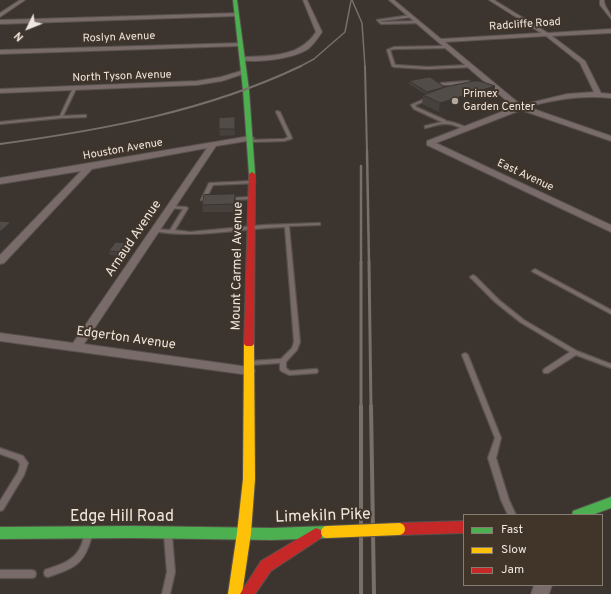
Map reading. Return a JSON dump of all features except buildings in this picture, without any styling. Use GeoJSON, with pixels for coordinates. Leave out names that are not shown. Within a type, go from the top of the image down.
{"type":"FeatureCollection","features":[{"type":"Feature","properties":{"kind":"street"},"geometry":{"type":"LineString","coordinates":[[0,15],[23,0]]}},
{"type":"Feature","properties":{"kind":"street","name":"Mount Carmel Avenue"},"geometry":{"type":"LineString","coordinates":[[235,0],[239,44],[244,72],[253,182],[248,367],[249,479],[244,533]]}},
{"type":"Feature","properties":{"kind":"street"},"geometry":{"type":"LineString","coordinates":[[242,59],[290,55],[316,40],[319,32],[305,0]]}},
{"type":"Feature","properties":{"kind":"street"},"geometry":{"type":"LineString","coordinates":[[391,0],[470,66],[490,86],[520,108],[611,138]]}},
{"type":"Feature","properties":{"kind":"street"},"geometry":{"type":"LineString","coordinates":[[491,0],[546,34],[583,62],[598,93]]}},
{"type":"Feature","properties":{"kind":"street"},"geometry":{"type":"LineString","coordinates":[[602,0],[602,5],[611,17]]}},
{"type":"Feature","properties":{"kind":"street"},"geometry":{"type":"LineString","coordinates":[[0,22],[236,14]]}},
{"type":"Feature","properties":{"kind":"street","name":"Radcliffe Road"},"geometry":{"type":"LineString","coordinates":[[440,41],[611,31]]}},
{"type":"Feature","properties":{"kind":"street","name":"Roslyn Avenue"},"geometry":{"type":"LineString","coordinates":[[0,52],[239,44]]}},
{"type":"Feature","properties":{"kind":"street","name":"North Tyson Avenue"},"geometry":{"type":"LineString","coordinates":[[0,91],[197,83],[222,79],[244,72]]}},
{"type":"Feature","properties":{"kind":"street"},"geometry":{"type":"LineString","coordinates":[[467,129],[520,108],[558,97],[598,93],[611,96]]}},
{"type":"Feature","properties":{"kind":"street","name":"East Avenue"},"geometry":{"type":"LineString","coordinates":[[467,129],[430,143],[611,229]]}},
{"type":"Feature","properties":{"kind":"street","name":"Houston Avenue"},"geometry":{"type":"LineString","coordinates":[[0,181],[212,145],[250,140]]}},
{"type":"Feature","properties":{"kind":"street","name":"Arnaud Avenue"},"geometry":{"type":"LineString","coordinates":[[76,347],[212,145]]}},
{"type":"Feature","properties":{"kind":"street"},"geometry":{"type":"LineString","coordinates":[[0,261],[89,167]]}},
{"type":"Feature","properties":{"kind":"street","name":"Edgerton Avenue"},"geometry":{"type":"LineString","coordinates":[[0,337],[248,367]]}},
{"type":"Feature","properties":{"kind":"street"},"geometry":{"type":"LineString","coordinates":[[581,514],[611,502]]}},
{"type":"Feature","properties":{"kind":"street","name":"Limekiln Pike"},"geometry":{"type":"LineString","coordinates":[[244,533],[399,530],[463,527]]}},
{"type":"Feature","properties":{"kind":"street"},"geometry":{"type":"LineString","coordinates":[[247,594],[266,566],[300,543],[323,532]]}},
{"type":"Feature","properties":{"kind":"street","name":"Edge Hill Road"},"geometry":{"type":"LineString","coordinates":[[0,533],[244,533]]}},
{"type":"Feature","properties":{"kind":"street"},"geometry":{"type":"LineString","coordinates":[[235,594],[244,533]]}},
{"type":"Feature","properties":{"kind":"lane"},"geometry":{"type":"LineString","coordinates":[[411,16],[378,20],[381,23],[387,24],[418,22]]}},
{"type":"Feature","properties":{"kind":"lane"},"geometry":{"type":"LineString","coordinates":[[447,47],[394,48],[388,50],[394,66],[428,68],[470,66]]}},
{"type":"Feature","properties":{"kind":"lane"},"geometry":{"type":"LineString","coordinates":[[441,84],[470,82],[480,87],[474,88]]}},
{"type":"Feature","properties":{"kind":"lane"},"geometry":{"type":"LineString","coordinates":[[450,84],[456,91]]}},
{"type":"Feature","properties":{"kind":"lane"},"geometry":{"type":"LineString","coordinates":[[61,117],[74,89]]}},
{"type":"Feature","properties":{"kind":"lane"},"geometry":{"type":"LineString","coordinates":[[450,93],[462,90]]}},
{"type":"Feature","properties":{"kind":"lane"},"geometry":{"type":"LineString","coordinates":[[430,98],[413,105],[420,111],[467,129]]}},
{"type":"Feature","properties":{"kind":"lane"},"geometry":{"type":"LineString","coordinates":[[250,140],[284,140],[290,138],[278,112]]}},
{"type":"Feature","properties":{"kind":"lane"},"geometry":{"type":"LineString","coordinates":[[0,123],[84,116]]}},
{"type":"Feature","properties":{"kind":"lane"},"geometry":{"type":"LineString","coordinates":[[426,128],[444,121]]}},
{"type":"Feature","properties":{"kind":"lane"},"geometry":{"type":"LineString","coordinates":[[217,200],[203,200],[211,184],[253,182]]}},
{"type":"Feature","properties":{"kind":"lane"},"geometry":{"type":"LineString","coordinates":[[224,199],[252,198]]}},
{"type":"Feature","properties":{"kind":"lane"},"geometry":{"type":"LineString","coordinates":[[171,207],[186,208],[171,232]]}},
{"type":"Feature","properties":{"kind":"lane"},"geometry":{"type":"LineString","coordinates":[[155,230],[190,233],[252,227],[318,224]]}},
{"type":"Feature","properties":{"kind":"lane"},"geometry":{"type":"LineString","coordinates":[[248,367],[283,361],[295,348],[297,342],[287,226]]}},
{"type":"Feature","properties":{"kind":"lane"},"geometry":{"type":"LineString","coordinates":[[535,271],[611,312]]}},
{"type":"Feature","properties":{"kind":"lane"},"geometry":{"type":"LineString","coordinates":[[473,277],[497,301],[522,322],[575,352],[611,366]]}},
{"type":"Feature","properties":{"kind":"lane"},"geometry":{"type":"LineString","coordinates":[[546,372],[575,352]]}},
{"type":"Feature","properties":{"kind":"lane"},"geometry":{"type":"LineString","coordinates":[[465,355],[498,438],[492,458],[505,500],[512,514]]}},
{"type":"Feature","properties":{"kind":"lane"},"geometry":{"type":"LineString","coordinates":[[283,361],[283,369],[289,373],[315,371]]}},
{"type":"Feature","properties":{"kind":"lane"},"geometry":{"type":"LineString","coordinates":[[0,451],[20,458],[24,463],[21,473],[0,508]]}},
{"type":"Feature","properties":{"kind":"lane"},"geometry":{"type":"LineString","coordinates":[[48,573],[70,566],[82,556],[89,533]]}},
{"type":"Feature","properties":{"kind":"lane"},"geometry":{"type":"LineString","coordinates":[[166,594],[172,572],[168,533]]}},
{"type":"Feature","properties":{"kind":"lane"},"geometry":{"type":"LineString","coordinates":[[0,574],[32,574]]}},
{"type":"Feature","properties":{"kind":"railway"},"geometry":{"type":"LineString","coordinates":[[352,0],[362,23],[365,67]]}},
{"type":"Feature","properties":{"kind":"railway"},"geometry":{"type":"LineString","coordinates":[[300,66],[314,59],[345,32],[351,1]]}},
{"type":"Feature","properties":{"kind":"railway"},"geometry":{"type":"LineString","coordinates":[[0,144],[77,132],[154,117],[229,95],[265,82],[300,66]]}},
{"type":"Feature","properties":{"kind":"railway"},"geometry":{"type":"LineString","coordinates":[[365,66],[367,152]]}},
{"type":"Feature","properties":{"kind":"railway"},"geometry":{"type":"LineString","coordinates":[[367,151],[369,263]]}},
{"type":"Feature","properties":{"kind":"railway"},"geometry":{"type":"LineString","coordinates":[[361,166],[361,594]]}},
{"type":"Feature","properties":{"kind":"railway"},"geometry":{"type":"LineString","coordinates":[[369,262],[371,407]]}},
{"type":"Feature","properties":{"kind":"railway"},"geometry":{"type":"LineString","coordinates":[[371,406],[374,594]]}},
{"type":"Feature","properties":{"kind":"traffic: fast"},"geometry":{"type":"LineString","coordinates":[[235,0],[246,90],[252,174]]}},
{"type":"Feature","properties":{"kind":"traffic: fast"},"geometry":{"type":"LineString","coordinates":[[581,514],[611,502]]}},
{"type":"Feature","properties":{"kind":"traffic: fast"},"geometry":{"type":"LineString","coordinates":[[0,533],[134,532],[272,534],[327,532]]}},
{"type":"Feature","properties":{"kind":"traffic: slow"},"geometry":{"type":"LineString","coordinates":[[235,594],[244,533],[249,479],[249,344]]}},
{"type":"Feature","properties":{"kind":"traffic: slow"},"geometry":{"type":"LineString","coordinates":[[327,532],[399,529]]}},
{"type":"Feature","properties":{"kind":"traffic: jam"},"geometry":{"type":"LineString","coordinates":[[249,344],[252,174]]}},
{"type":"Feature","properties":{"kind":"traffic: jam"},"geometry":{"type":"LineString","coordinates":[[399,529],[463,527]]}},
{"type":"Feature","properties":{"kind":"traffic: jam"},"geometry":{"type":"LineString","coordinates":[[247,594],[266,566],[316,534]]}},
{"type":"Feature","properties":{"kind":"place","name":"Primex Garden Center"},"geometry":{"type":"Point","coordinates":[455,101]}}]}
